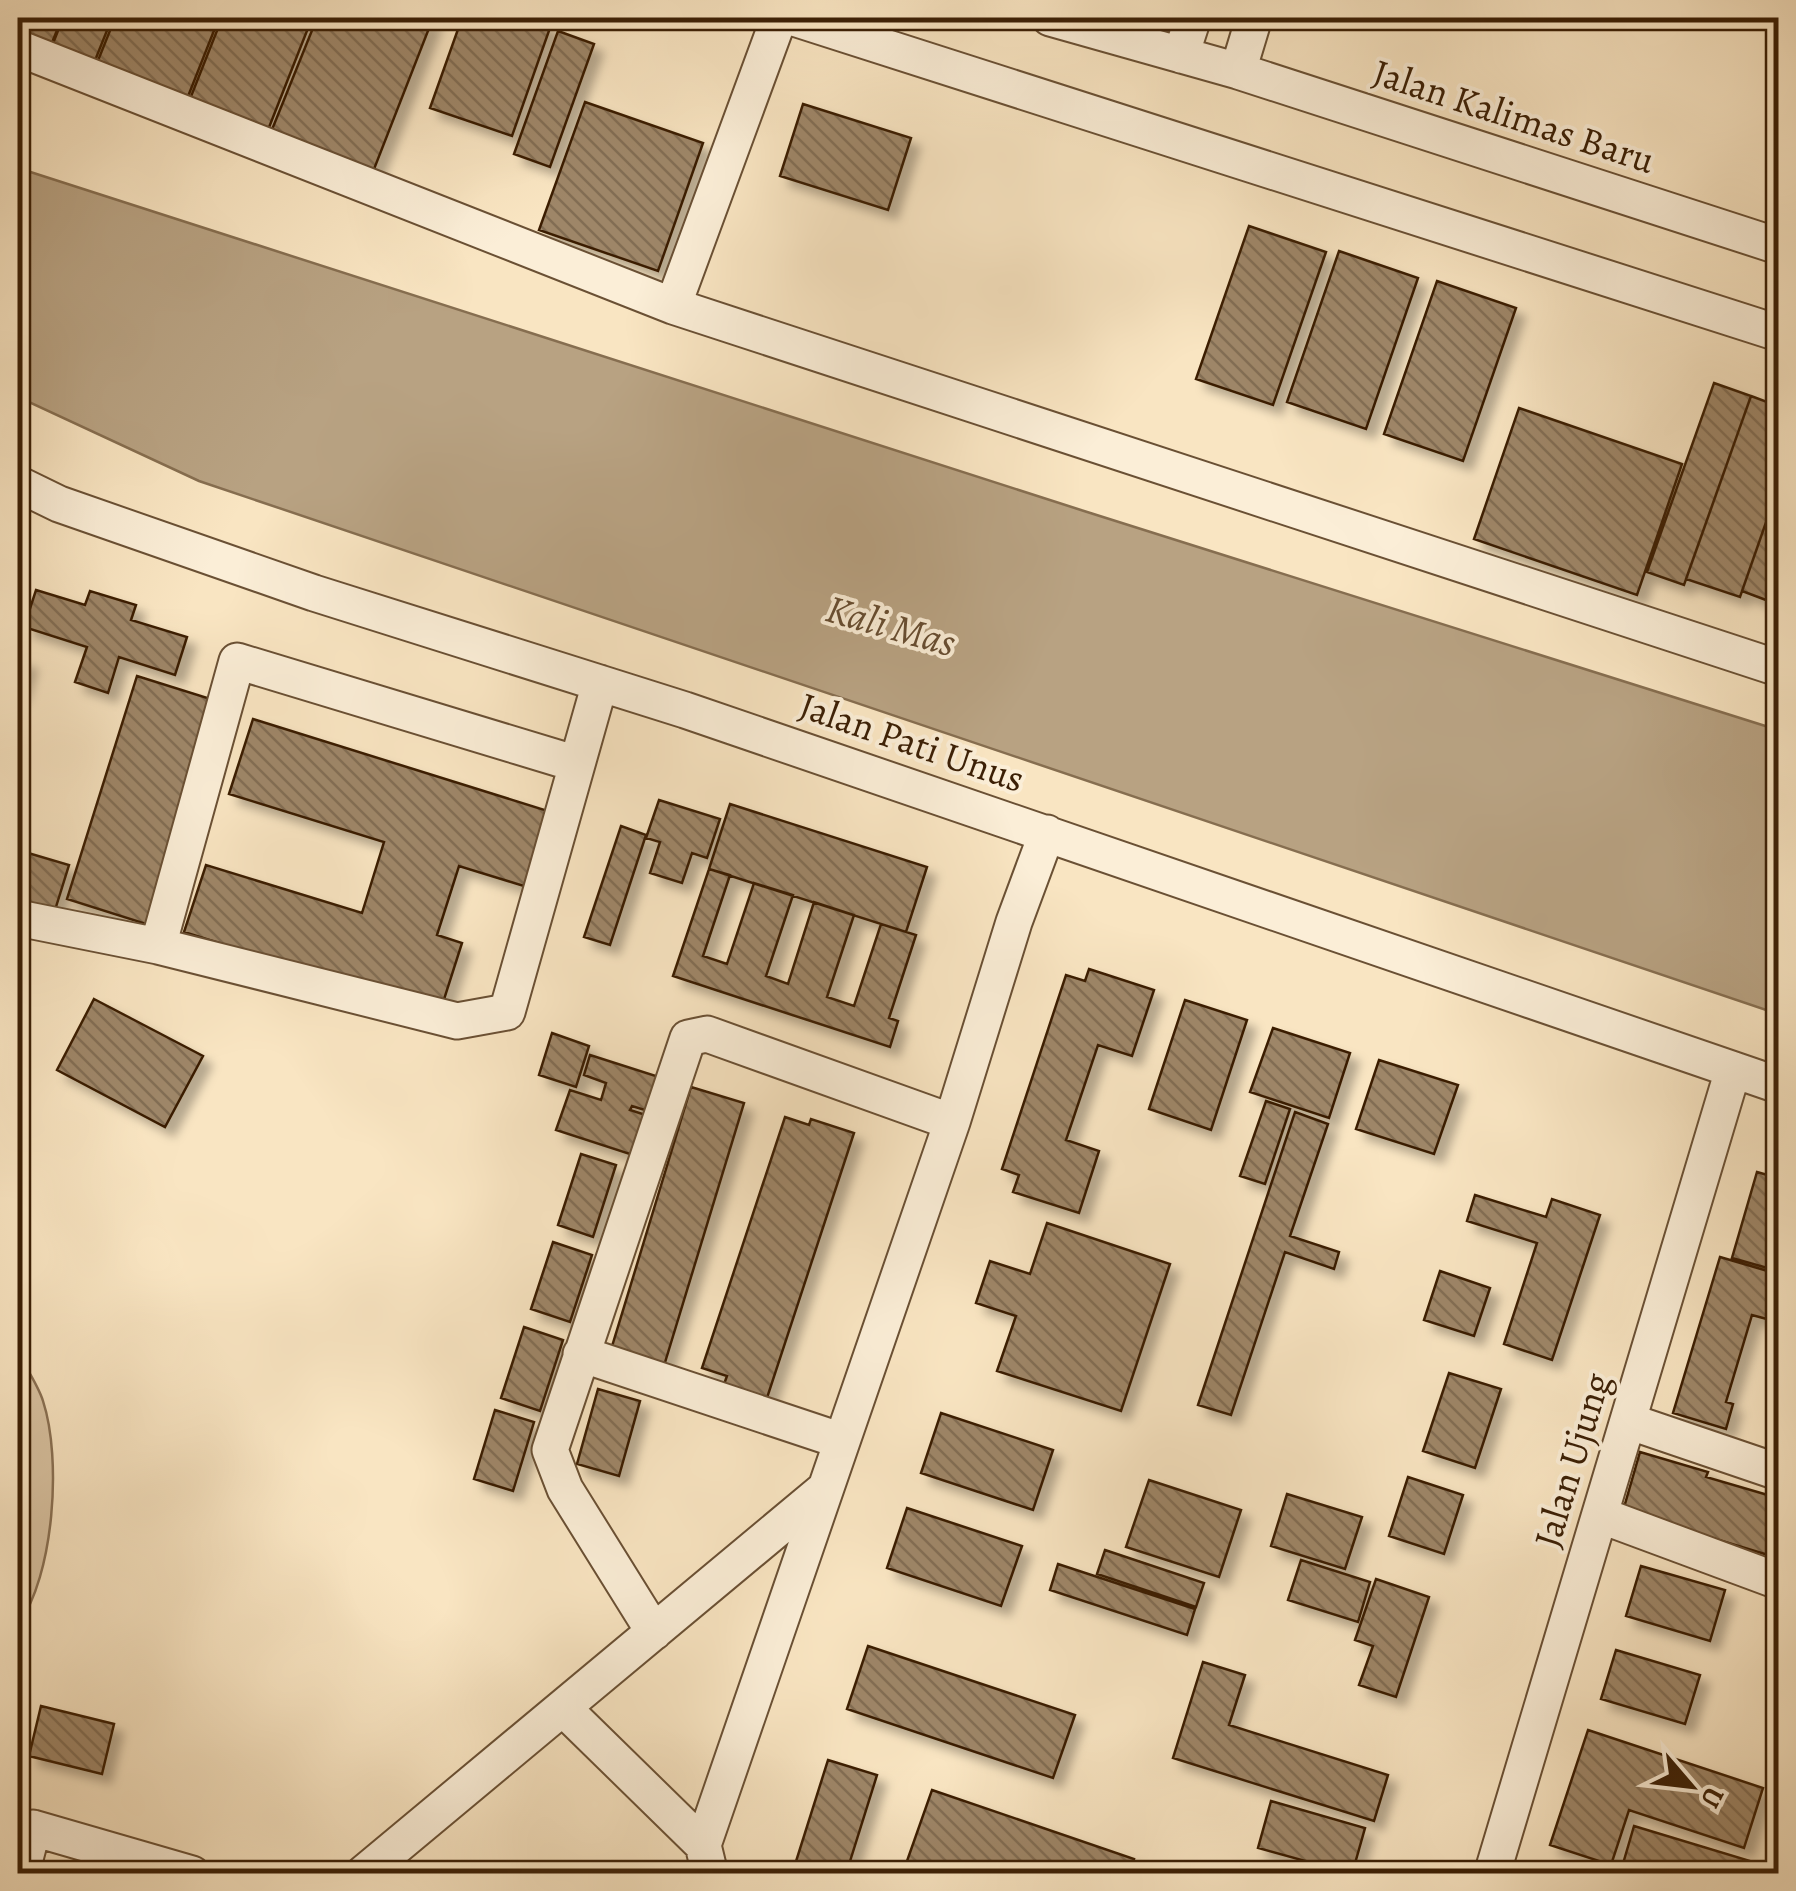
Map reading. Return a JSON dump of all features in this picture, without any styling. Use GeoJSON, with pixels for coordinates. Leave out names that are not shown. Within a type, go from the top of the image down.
{"type":"FeatureCollection","features":[{"type":"Feature","properties":{"kind":"street"},"geometry":{"type":"LineString","coordinates":[[673,306],[779,18]]}},
{"type":"Feature","properties":{"kind":"street"},"geometry":{"type":"LineString","coordinates":[[794,18],[1778,333]]}},
{"type":"Feature","properties":{"kind":"street","name":"Jalan Kalimas Baru"},"geometry":{"type":"LineString","coordinates":[[1050,18],[1238,70],[1778,246]]}},
{"type":"Feature","properties":{"kind":"street"},"geometry":{"type":"LineString","coordinates":[[1182,55],[1193,18]]}},
{"type":"Feature","properties":{"kind":"street"},"geometry":{"type":"LineString","coordinates":[[1238,70],[1254,18]]}},
{"type":"Feature","properties":{"kind":"street"},"geometry":{"type":"LineString","coordinates":[[18,48],[673,306],[1778,668]]}},
{"type":"Feature","properties":{"kind":"street","name":"Jalan Pati Unus"},"geometry":{"type":"LineString","coordinates":[[18,484],[58,504],[314,593],[600,683],[1778,1085]]}},
{"type":"Feature","properties":{"kind":"street"},"geometry":{"type":"LineString","coordinates":[[158,946],[237,662],[577,764]]}},
{"type":"Feature","properties":{"kind":"street"},"geometry":{"type":"LineString","coordinates":[[18,918],[158,946],[457,1020],[507,1012],[600,683]]}},
{"type":"Feature","properties":{"kind":"street"},"geometry":{"type":"LineString","coordinates":[[563,1708],[707,1859],[826,1488],[1046,833]]}},
{"type":"Feature","properties":{"kind":"street"},"geometry":{"type":"LineString","coordinates":[[654,1632],[565,1488],[550,1450],[688,1038],[707,1034],[952,1122]]}},
{"type":"Feature","properties":{"kind":"street","name":"Jalan Ujung"},"geometry":{"type":"LineString","coordinates":[[1492,1874],[1734,1070]]}},
{"type":"Feature","properties":{"kind":"street"},"geometry":{"type":"LineString","coordinates":[[582,1354],[842,1442]]}},
{"type":"Feature","properties":{"kind":"street"},"geometry":{"type":"LineString","coordinates":[[1628,1421],[1778,1472]]}},
{"type":"Feature","properties":{"kind":"street"},"geometry":{"type":"LineString","coordinates":[[363,1874],[826,1488]]}},
{"type":"Feature","properties":{"kind":"street"},"geometry":{"type":"LineString","coordinates":[[1600,1515],[1778,1581]]}},
{"type":"Feature","properties":{"kind":"street"},"geometry":{"type":"LineString","coordinates":[[22,1874],[25,1826],[192,1874]]}},
{"type":"Feature","properties":{"kind":"shaded area"},"geometry":{"type":"Polygon","coordinates":[[[18,1353],[43,1401],[49,1425],[53,1484],[40,1577],[18,1625],[18,1353]]]}},
{"type":"Feature","properties":{"kind":"water","name":"Kali Mas"},"geometry":{"type":"Polygon","coordinates":[[[18,168],[1778,730],[1778,1014],[199,481],[18,397],[18,168]]]}},
{"type":"Feature","properties":{"kind":"building"},"geometry":{"type":"Polygon","coordinates":[[[18,18],[62,18],[49,50],[18,38],[18,18]]]}},
{"type":"Feature","properties":{"kind":"building"},"geometry":{"type":"Polygon","coordinates":[[[63,18],[112,18],[92,68],[50,51],[63,18]]]}},
{"type":"Feature","properties":{"kind":"building"},"geometry":{"type":"Polygon","coordinates":[[[115,18],[219,18],[185,104],[95,68],[115,18]]]}},
{"type":"Feature","properties":{"kind":"building"},"geometry":{"type":"Polygon","coordinates":[[[222,18],[312,18],[266,135],[188,104],[222,18]]]}},
{"type":"Feature","properties":{"kind":"building"},"geometry":{"type":"Polygon","coordinates":[[[317,18],[433,18],[369,182],[267,142],[317,18]]]}},
{"type":"Feature","properties":{"kind":"building"},"geometry":{"type":"Polygon","coordinates":[[[462,18],[531,18],[551,25],[512,136],[430,108],[462,18]]]}},
{"type":"Feature","properties":{"kind":"building"},"geometry":{"type":"Polygon","coordinates":[[[558,31],[594,44],[550,167],[514,154],[558,31]]]}},
{"type":"Feature","properties":{"kind":"building"},"geometry":{"type":"Polygon","coordinates":[[[585,102],[703,143],[658,271],[539,230],[585,102]]]}},
{"type":"Feature","properties":{"kind":"building"},"geometry":{"type":"Polygon","coordinates":[[[803,104],[911,138],[888,210],[780,176],[803,104]]]}},
{"type":"Feature","properties":{"kind":"building"},"geometry":{"type":"Polygon","coordinates":[[[1249,226],[1326,252],[1273,405],[1196,379],[1249,226]]]}},
{"type":"Feature","properties":{"kind":"building"},"geometry":{"type":"Polygon","coordinates":[[[1339,251],[1418,278],[1366,429],[1287,402],[1339,251]]]}},
{"type":"Feature","properties":{"kind":"building"},"geometry":{"type":"Polygon","coordinates":[[[1437,281],[1516,308],[1463,461],[1384,434],[1437,281]]]}},
{"type":"Feature","properties":{"kind":"building"},"geometry":{"type":"Polygon","coordinates":[[[1714,383],[1751,396],[1684,585],[1647,572],[1714,383]]]}},
{"type":"Feature","properties":{"kind":"building"},"geometry":{"type":"Polygon","coordinates":[[[1751,396],[1778,406],[1778,488],[1740,597],[1686,579],[1751,396]]]}},
{"type":"Feature","properties":{"kind":"building"},"geometry":{"type":"Polygon","coordinates":[[[1519,408],[1682,464],[1637,595],[1474,539],[1519,408]]]}},
{"type":"Feature","properties":{"kind":"building"},"geometry":{"type":"Polygon","coordinates":[[[1778,488],[1778,590],[1774,603],[1742,591],[1778,488]]]}},
{"type":"Feature","properties":{"kind":"building"},"geometry":{"type":"Polygon","coordinates":[[[36,590],[85,605],[90,591],[136,605],[131,620],[187,637],[175,675],[119,657],[108,693],[75,682],[87,647],[24,627],[36,590]]]}},
{"type":"Feature","properties":{"kind":"building"},"geometry":{"type":"Polygon","coordinates":[[[18,658],[28,661],[18,696],[18,658]]]}},
{"type":"Feature","properties":{"kind":"building"},"geometry":{"type":"Polygon","coordinates":[[[137,676],[217,701],[146,924],[67,899],[137,676]]]}},
{"type":"Feature","properties":{"kind":"building"},"geometry":{"type":"Polygon","coordinates":[[[253,719],[551,812],[527,887],[459,866],[437,935],[462,943],[440,1012],[184,932],[206,865],[362,913],[384,842],[229,794],[253,719]]]}},
{"type":"Feature","properties":{"kind":"building"},"geometry":{"type":"Polygon","coordinates":[[[659,800],[720,819],[707,858],[692,853],[682,883],[650,873],[660,842],[646,838],[659,800]]]}},
{"type":"Feature","properties":{"kind":"building"},"geometry":{"type":"Polygon","coordinates":[[[730,804],[927,867],[906,932],[709,869],[730,804]]]}},
{"type":"Feature","properties":{"kind":"building"},"geometry":{"type":"Polygon","coordinates":[[[621,826],[646,835],[610,945],[584,937],[621,826]]]}},
{"type":"Feature","properties":{"kind":"building"},"geometry":{"type":"Polygon","coordinates":[[[18,850],[69,865],[55,910],[18,899],[18,850]]]}},
{"type":"Feature","properties":{"kind":"building"},"geometry":{"type":"Polygon","coordinates":[[[709,869],[730,875],[703,956],[727,964],[754,883],[793,895],[766,976],[788,984],[814,902],[854,915],[827,997],[854,1006],[881,924],[916,935],[889,1018],[898,1021],[890,1047],[673,976],[709,869]]]}},
{"type":"Feature","properties":{"kind":"building"},"geometry":{"type":"Polygon","coordinates":[[[1089,969],[1154,990],[1132,1056],[1098,1045],[1066,1140],[1099,1151],[1079,1213],[1013,1192],[1019,1175],[1002,1169],[1066,975],[1085,981],[1089,969]]]}},
{"type":"Feature","properties":{"kind":"building"},"geometry":{"type":"Polygon","coordinates":[[[94,999],[203,1056],[165,1127],[57,1070],[94,999]]]}},
{"type":"Feature","properties":{"kind":"building"},"geometry":{"type":"Polygon","coordinates":[[[1185,1000],[1247,1020],[1211,1130],[1149,1109],[1185,1000]]]}},
{"type":"Feature","properties":{"kind":"building"},"geometry":{"type":"Polygon","coordinates":[[[1273,1028],[1350,1053],[1329,1118],[1250,1092],[1273,1028]]]}},
{"type":"Feature","properties":{"kind":"building"},"geometry":{"type":"Polygon","coordinates":[[[552,1033],[589,1046],[576,1087],[539,1075],[552,1033]]]}},
{"type":"Feature","properties":{"kind":"building"},"geometry":{"type":"Polygon","coordinates":[[[590,1055],[659,1077],[648,1111],[632,1106],[630,1110],[652,1117],[639,1157],[556,1130],[570,1090],[601,1100],[606,1083],[584,1075],[590,1055]]]}},
{"type":"Feature","properties":{"kind":"building"},"geometry":{"type":"Polygon","coordinates":[[[1379,1060],[1458,1085],[1434,1154],[1356,1129],[1379,1060]]]}},
{"type":"Feature","properties":{"kind":"building"},"geometry":{"type":"Polygon","coordinates":[[[691,1087],[744,1103],[663,1369],[610,1353],[691,1087]]]}},
{"type":"Feature","properties":{"kind":"building"},"geometry":{"type":"Polygon","coordinates":[[[1266,1101],[1290,1109],[1265,1184],[1240,1176],[1266,1101]]]}},
{"type":"Feature","properties":{"kind":"building"},"geometry":{"type":"Polygon","coordinates":[[[1295,1112],[1328,1124],[1290,1236],[1339,1252],[1334,1269],[1285,1252],[1231,1415],[1198,1405],[1295,1112]]]}},
{"type":"Feature","properties":{"kind":"building"},"geometry":{"type":"Polygon","coordinates":[[[785,1117],[809,1125],[811,1119],[854,1133],[766,1401],[723,1387],[727,1376],[702,1368],[785,1117]]]}},
{"type":"Feature","properties":{"kind":"building"},"geometry":{"type":"Polygon","coordinates":[[[581,1154],[616,1165],[593,1237],[558,1225],[581,1154]]]}},
{"type":"Feature","properties":{"kind":"building"},"geometry":{"type":"Polygon","coordinates":[[[1757,1172],[1778,1178],[1778,1271],[1732,1258],[1757,1172]]]}},
{"type":"Feature","properties":{"kind":"building"},"geometry":{"type":"Polygon","coordinates":[[[1475,1195],[1546,1217],[1552,1199],[1600,1215],[1552,1360],[1504,1344],[1537,1243],[1467,1221],[1475,1195]]]}},
{"type":"Feature","properties":{"kind":"building"},"geometry":{"type":"Polygon","coordinates":[[[1047,1223],[1170,1264],[1121,1411],[997,1371],[1016,1316],[976,1303],[990,1261],[1030,1274],[1047,1223]]]}},
{"type":"Feature","properties":{"kind":"building"},"geometry":{"type":"Polygon","coordinates":[[[553,1242],[592,1255],[570,1322],[531,1309],[553,1242]]]}},
{"type":"Feature","properties":{"kind":"building"},"geometry":{"type":"Polygon","coordinates":[[[1720,1257],[1778,1274],[1778,1322],[1752,1315],[1726,1402],[1733,1404],[1726,1429],[1673,1413],[1720,1257]]]}},
{"type":"Feature","properties":{"kind":"building"},"geometry":{"type":"Polygon","coordinates":[[[1440,1271],[1490,1288],[1474,1336],[1424,1320],[1440,1271]]]}},
{"type":"Feature","properties":{"kind":"building"},"geometry":{"type":"Polygon","coordinates":[[[524,1327],[563,1340],[540,1411],[501,1398],[524,1327]]]}},
{"type":"Feature","properties":{"kind":"building"},"geometry":{"type":"Polygon","coordinates":[[[1449,1373],[1501,1389],[1475,1468],[1423,1451],[1449,1373]]]}},
{"type":"Feature","properties":{"kind":"building"},"geometry":{"type":"Polygon","coordinates":[[[598,1389],[640,1401],[619,1476],[577,1464],[598,1389]]]}},
{"type":"Feature","properties":{"kind":"building"},"geometry":{"type":"Polygon","coordinates":[[[495,1410],[534,1422],[513,1491],[474,1479],[495,1410]]]}},
{"type":"Feature","properties":{"kind":"building"},"geometry":{"type":"Polygon","coordinates":[[[941,1413],[1053,1450],[1033,1510],[921,1473],[941,1413]]]}},
{"type":"Feature","properties":{"kind":"building"},"geometry":{"type":"Polygon","coordinates":[[[1640,1452],[1778,1498],[1778,1558],[1623,1511],[1640,1452]]]}},
{"type":"Feature","properties":{"kind":"building"},"geometry":{"type":"Polygon","coordinates":[[[1408,1477],[1463,1495],[1444,1554],[1389,1536],[1408,1477]]]}},
{"type":"Feature","properties":{"kind":"building"},"geometry":{"type":"Polygon","coordinates":[[[1149,1480],[1241,1510],[1219,1577],[1126,1547],[1149,1480]]]}},
{"type":"Feature","properties":{"kind":"building"},"geometry":{"type":"Polygon","coordinates":[[[1287,1494],[1362,1517],[1345,1569],[1271,1546],[1287,1494]]]}},
{"type":"Feature","properties":{"kind":"building"},"geometry":{"type":"Polygon","coordinates":[[[907,1508],[1022,1546],[1001,1606],[887,1568],[907,1508]]]}},
{"type":"Feature","properties":{"kind":"building"},"geometry":{"type":"Polygon","coordinates":[[[1105,1550],[1204,1583],[1196,1607],[1097,1574],[1105,1550]]]}},
{"type":"Feature","properties":{"kind":"building"},"geometry":{"type":"Polygon","coordinates":[[[1301,1560],[1370,1582],[1358,1622],[1288,1600],[1301,1560]]]}},
{"type":"Feature","properties":{"kind":"building"},"geometry":{"type":"Polygon","coordinates":[[[1058,1564],[1195,1609],[1187,1635],[1050,1590],[1058,1564]]]}},
{"type":"Feature","properties":{"kind":"building"},"geometry":{"type":"Polygon","coordinates":[[[1641,1566],[1725,1590],[1710,1641],[1626,1616],[1641,1566]]]}},
{"type":"Feature","properties":{"kind":"building"},"geometry":{"type":"Polygon","coordinates":[[[1376,1579],[1429,1597],[1396,1697],[1359,1685],[1373,1646],[1355,1640],[1376,1579]]]}},
{"type":"Feature","properties":{"kind":"building"},"geometry":{"type":"Polygon","coordinates":[[[868,1646],[1075,1715],[1053,1778],[847,1709],[868,1646]]]}},
{"type":"Feature","properties":{"kind":"building"},"geometry":{"type":"Polygon","coordinates":[[[1616,1650],[1700,1675],[1685,1724],[1601,1699],[1616,1650]]]}},
{"type":"Feature","properties":{"kind":"building"},"geometry":{"type":"Polygon","coordinates":[[[1203,1662],[1245,1675],[1229,1725],[1388,1775],[1374,1821],[1173,1758],[1203,1662]]]}},
{"type":"Feature","properties":{"kind":"building"},"geometry":{"type":"Polygon","coordinates":[[[41,1706],[114,1724],[102,1774],[29,1756],[41,1706]]]}},
{"type":"Feature","properties":{"kind":"building"},"geometry":{"type":"Polygon","coordinates":[[[1588,1730],[1763,1788],[1744,1848],[1629,1810],[1611,1865],[1550,1845],[1588,1730]]]}},
{"type":"Feature","properties":{"kind":"building"},"geometry":{"type":"Polygon","coordinates":[[[828,1760],[877,1775],[846,1874],[792,1874],[828,1760]]]}},
{"type":"Feature","properties":{"kind":"building"},"geometry":{"type":"Polygon","coordinates":[[[932,1790],[1134,1859],[1129,1874],[943,1874],[907,1861],[932,1790]]]}},
{"type":"Feature","properties":{"kind":"building"},"geometry":{"type":"Polygon","coordinates":[[[1271,1801],[1365,1828],[1352,1874],[1258,1848],[1271,1801]]]}},
{"type":"Feature","properties":{"kind":"building"},"geometry":{"type":"Polygon","coordinates":[[[1634,1826],[1760,1864],[1757,1874],[1620,1874],[1634,1826]]]}}]}
